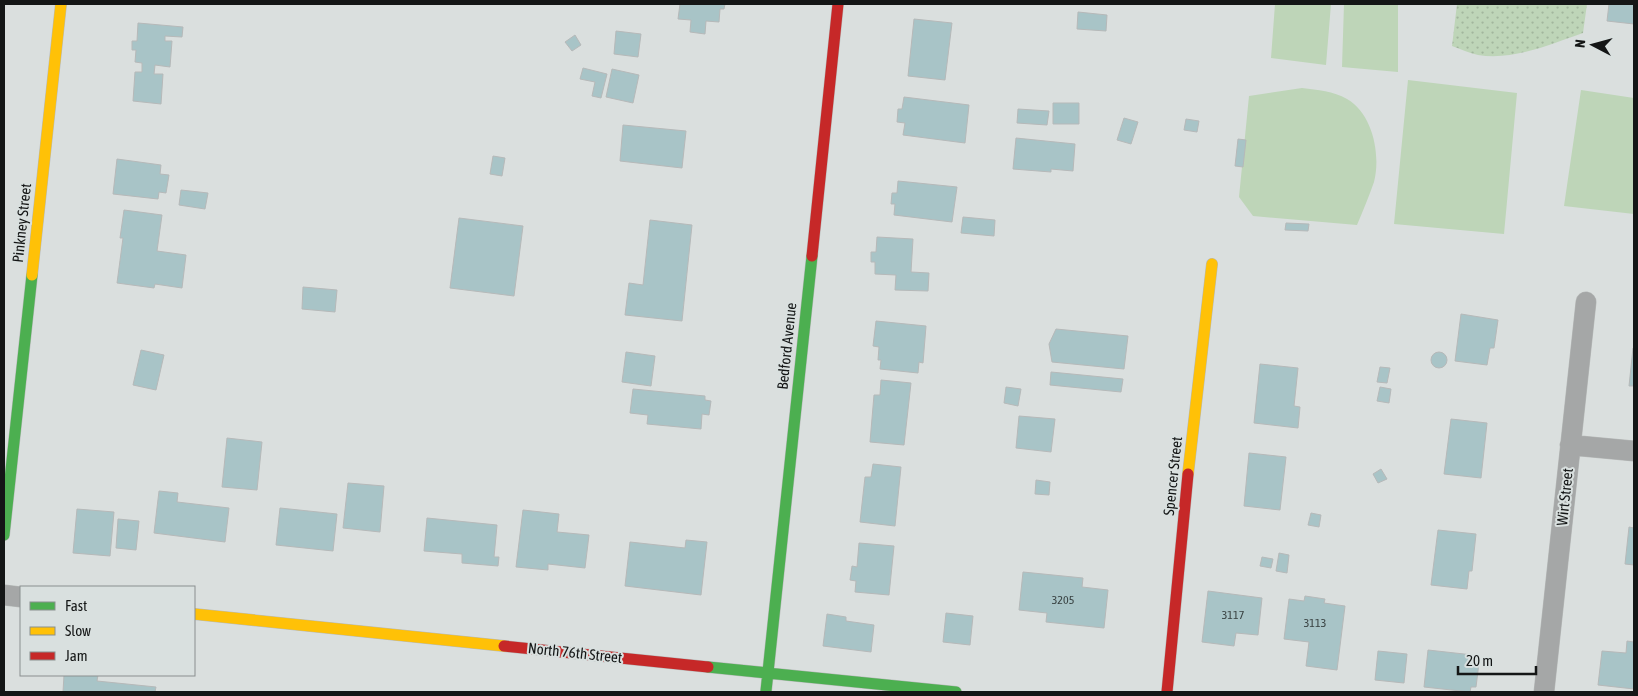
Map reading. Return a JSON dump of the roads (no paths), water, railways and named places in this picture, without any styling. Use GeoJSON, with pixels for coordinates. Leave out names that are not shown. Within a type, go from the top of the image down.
{"type":"FeatureCollection","features":[{"type":"Feature","properties":{"kind":"street","name":"Pinkney Street"},"geometry":{"type":"LineString","coordinates":[[4,534],[61,4]]}},
{"type":"Feature","properties":{"kind":"street","name":"Bedford Avenue"},"geometry":{"type":"LineString","coordinates":[[766,692],[838,4]]}},
{"type":"Feature","properties":{"kind":"street","name":"Spencer Street"},"geometry":{"type":"LineString","coordinates":[[1167,692],[1180,548],[1212,264]]}},
{"type":"Feature","properties":{"kind":"street","name":"Wirt Street"},"geometry":{"type":"LineString","coordinates":[[1544,692],[1586,302]]}},
{"type":"Feature","properties":{"kind":"street"},"geometry":{"type":"LineString","coordinates":[[1570,445],[1634,451]]}},
{"type":"Feature","properties":{"kind":"street"},"geometry":{"type":"LineString","coordinates":[[4,595],[20,597]]}},
{"type":"Feature","properties":{"kind":"street","name":"North 76th Street"},"geometry":{"type":"LineString","coordinates":[[195,614],[956,692]]}}]}
